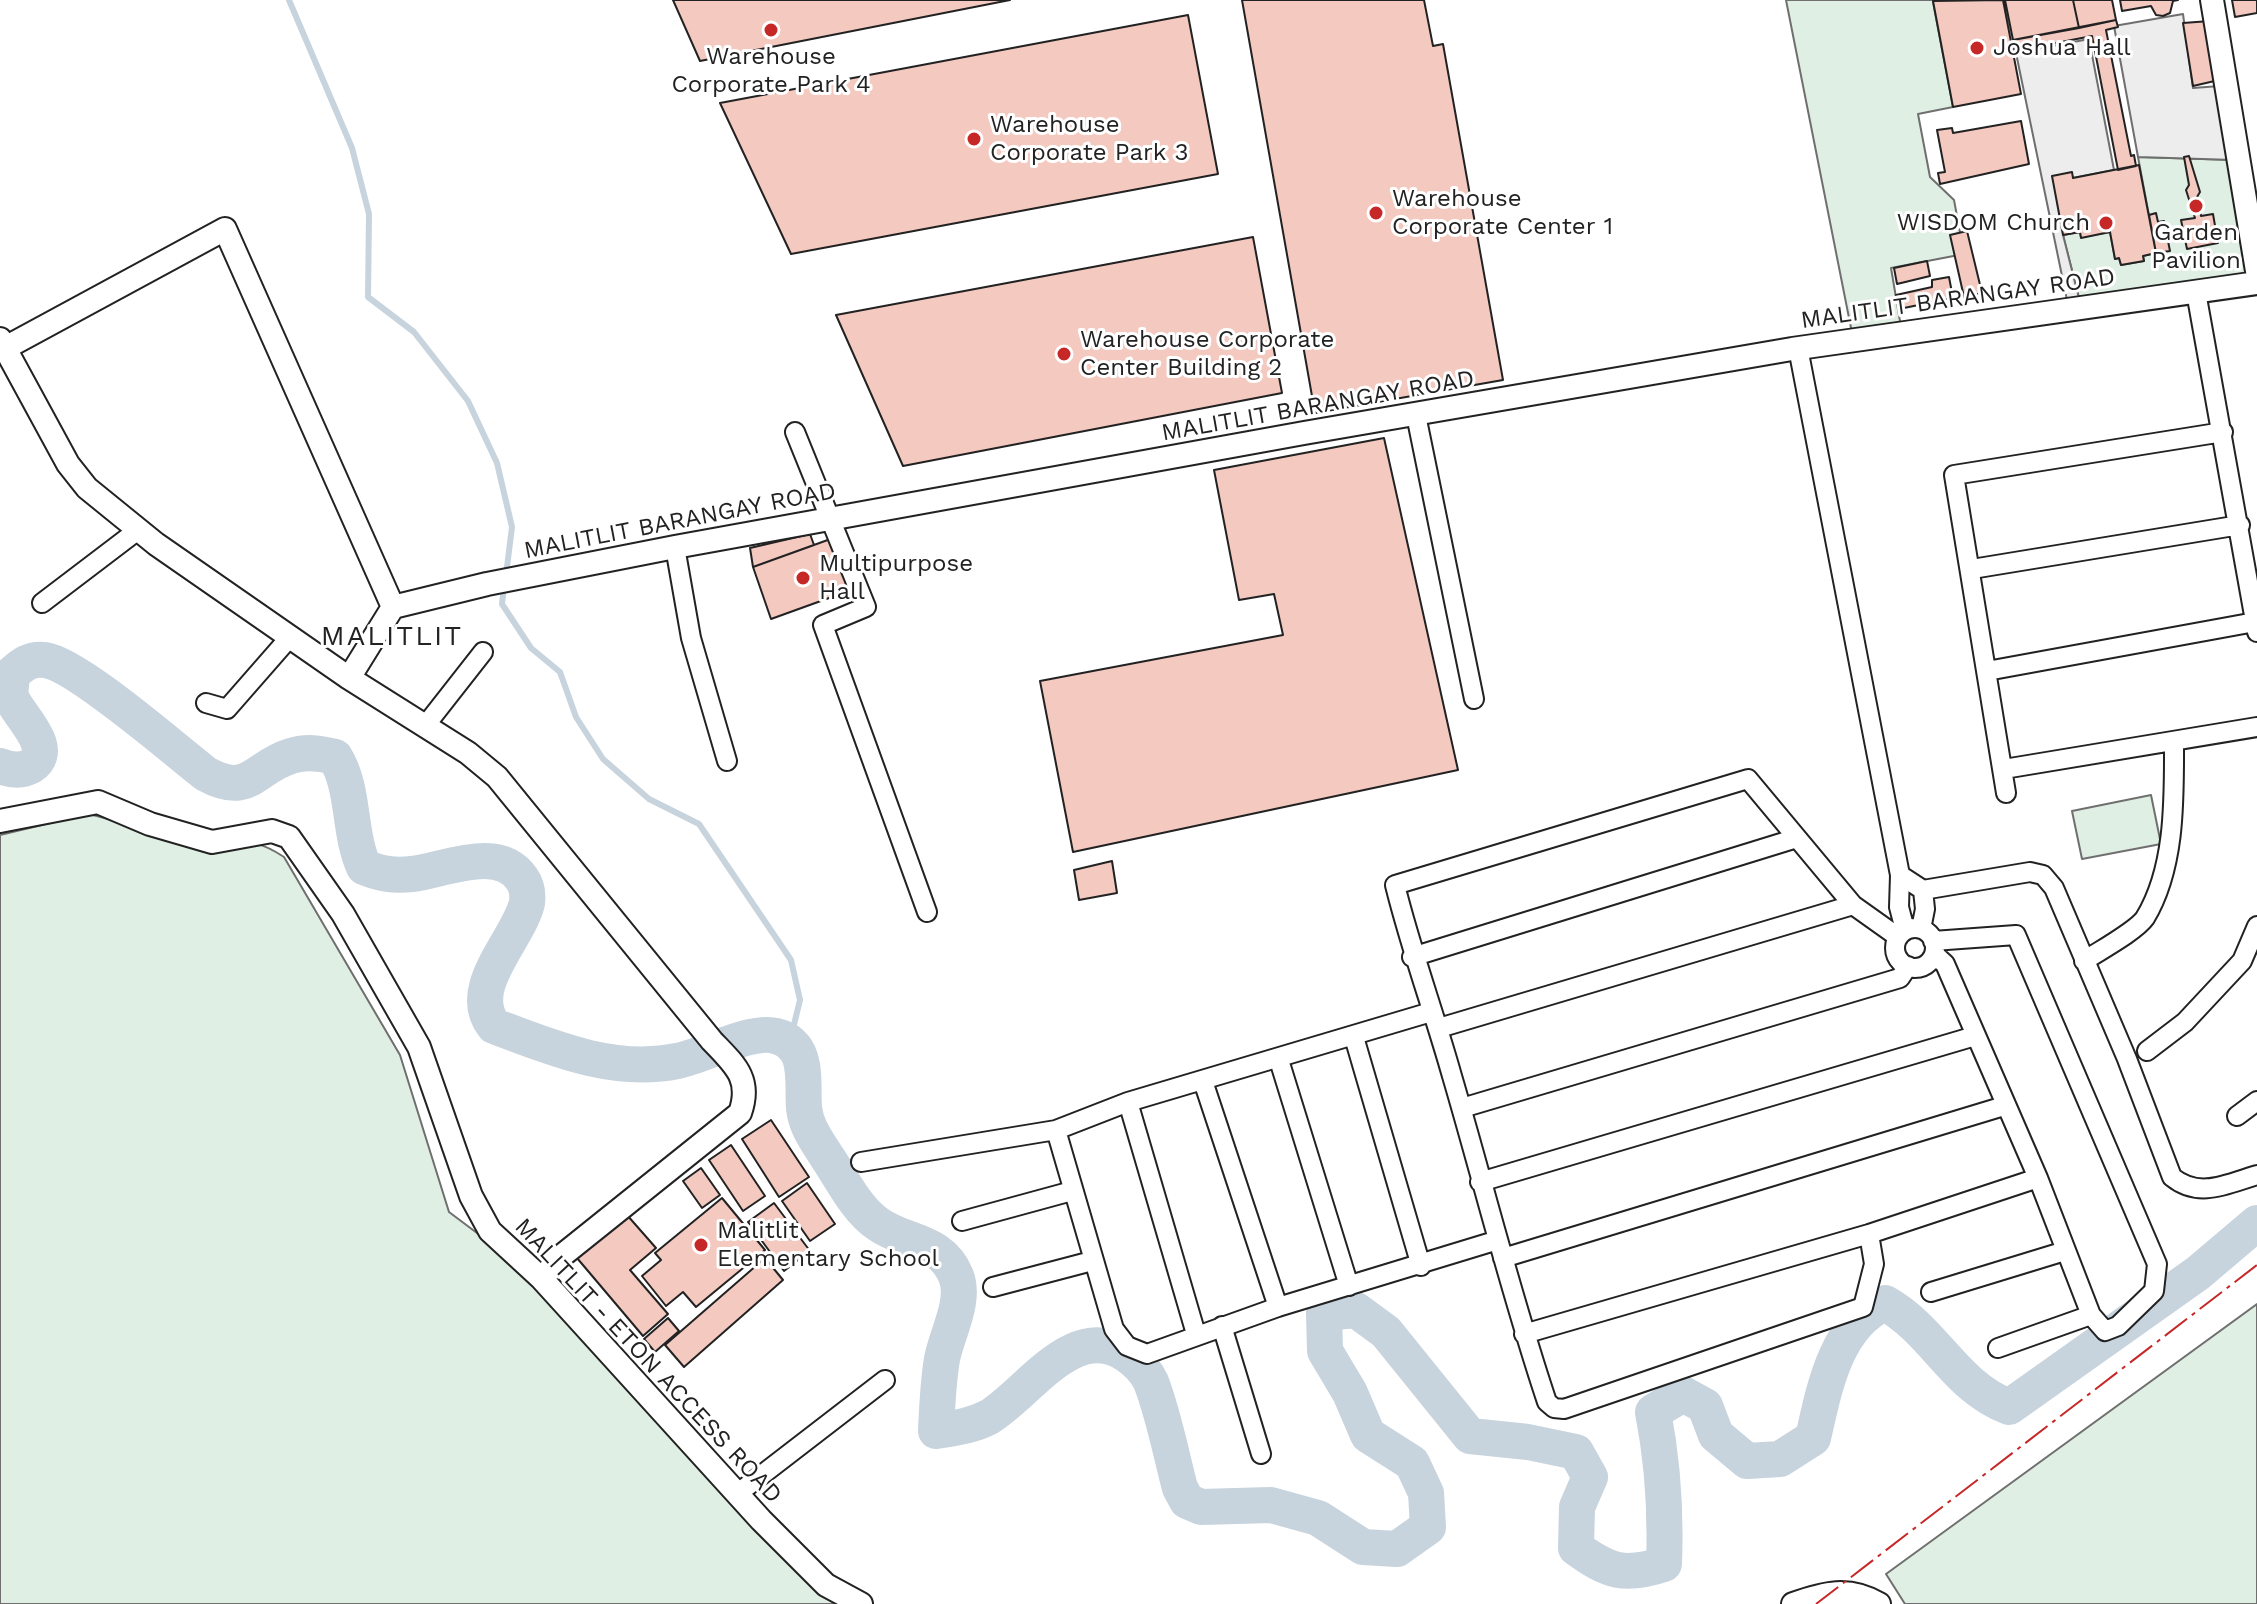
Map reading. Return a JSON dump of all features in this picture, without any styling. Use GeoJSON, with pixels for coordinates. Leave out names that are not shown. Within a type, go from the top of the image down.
{"type":"FeatureCollection","features":[{"type":"Feature","properties":{"kind":"street"},"geometry":{"type":"LineString","coordinates":[[2212,0],[2257,271]]}},
{"type":"Feature","properties":{"kind":"street"},"geometry":{"type":"LineString","coordinates":[[349,678],[393,607],[225,229],[3,343],[68,464],[87,488],[138,530],[349,678],[497,777],[712,1041],[743,1073],[746,1087],[740,1113],[559,1258],[542,1279]]}},
{"type":"Feature","properties":{"kind":"street","name":"MALITLIT BARANGAY ROAD"},"geometry":{"type":"LineString","coordinates":[[393,607],[515,578],[831,518],[1798,348],[2257,283]]}},
{"type":"Feature","properties":{"kind":"street"},"geometry":{"type":"LineString","coordinates":[[1987,671],[2256,627],[2196,292]]}},
{"type":"Feature","properties":{"kind":"street"},"geometry":{"type":"LineString","coordinates":[[1798,348],[1900,875],[1899,907],[1918,938],[1945,964],[2004,1106],[2038,1178],[2091,1315],[2105,1331],[2118,1326],[2154,1291],[2157,1264],[2016,935],[1918,938],[1853,905],[1748,779],[1395,885],[1412,957],[1462,1108],[1524,1334],[1547,1402],[1554,1408],[1564,1409],[1863,1307],[1874,1264],[1869,1234]]}},
{"type":"Feature","properties":{"kind":"street"},"geometry":{"type":"LineString","coordinates":[[1416,415],[1474,699]]}},
{"type":"Feature","properties":{"kind":"street"},"geometry":{"type":"LineString","coordinates":[[795,432],[866,607],[823,625],[927,912]]}},
{"type":"Feature","properties":{"kind":"street"},"geometry":{"type":"LineString","coordinates":[[2006,793],[1972,569],[1954,475],[2223,432]]}},
{"type":"Feature","properties":{"kind":"street"},"geometry":{"type":"LineString","coordinates":[[1972,569],[2240,525]]}},
{"type":"Feature","properties":{"kind":"street"},"geometry":{"type":"LineString","coordinates":[[42,603],[138,530]]}},
{"type":"Feature","properties":{"kind":"street"},"geometry":{"type":"LineString","coordinates":[[675,547],[691,638],[727,761]]}},
{"type":"Feature","properties":{"kind":"street"},"geometry":{"type":"LineString","coordinates":[[206,703],[227,709],[290,637]]}},
{"type":"Feature","properties":{"kind":"street"},"geometry":{"type":"LineString","coordinates":[[425,726],[483,652]]}},
{"type":"Feature","properties":{"kind":"street"},"geometry":{"type":"LineString","coordinates":[[2004,769],[2257,727]]}},
{"type":"Feature","properties":{"kind":"street"},"geometry":{"type":"LineString","coordinates":[[2084,961],[2144,920],[2166,861],[2174,741]]}},
{"type":"Feature","properties":{"kind":"street","name":"MALITLIT - ETON ACCESS ROAD"},"geometry":{"type":"LineString","coordinates":[[0,821],[98,802],[150,824],[212,842],[272,831],[289,837],[343,914],[419,1047],[471,1196],[490,1231],[510,1253],[542,1279],[737,1494],[826,1585],[861,1604]]}},
{"type":"Feature","properties":{"kind":"street"},"geometry":{"type":"LineString","coordinates":[[1412,957],[1797,838]]}},
{"type":"Feature","properties":{"kind":"street"},"geometry":{"type":"LineString","coordinates":[[1900,875],[1923,890],[2030,872],[2043,875],[2054,888],[2127,1059],[2172,1177],[2185,1188],[2205,1190],[2257,1175]]}},
{"type":"Feature","properties":{"kind":"street"},"geometry":{"type":"LineString","coordinates":[[1918,938],[1898,958],[1908,966],[1924,965],[1918,938],[1925,909],[1923,890]]}},
{"type":"Feature","properties":{"kind":"street"},"geometry":{"type":"LineString","coordinates":[[861,1162],[1056,1130],[1128,1102],[1354,1037],[1435,1020],[1853,905]]}},
{"type":"Feature","properties":{"kind":"street"},"geometry":{"type":"LineString","coordinates":[[2147,1051],[2185,1022],[2242,961],[2257,926]]}},
{"type":"Feature","properties":{"kind":"street"},"geometry":{"type":"LineString","coordinates":[[1462,1108],[1900,978],[1908,966]]}},
{"type":"Feature","properties":{"kind":"street"},"geometry":{"type":"LineString","coordinates":[[1480,1182],[1975,1036]]}},
{"type":"Feature","properties":{"kind":"street"},"geometry":{"type":"LineString","coordinates":[[1354,1037],[1421,1266]]}},
{"type":"Feature","properties":{"kind":"street"},"geometry":{"type":"LineString","coordinates":[[1279,1060],[1349,1286]]}},
{"type":"Feature","properties":{"kind":"street"},"geometry":{"type":"LineString","coordinates":[[1203,1081],[1278,1307]]}},
{"type":"Feature","properties":{"kind":"street"},"geometry":{"type":"LineString","coordinates":[[2237,1116],[2257,1101]]}},
{"type":"Feature","properties":{"kind":"street"},"geometry":{"type":"LineString","coordinates":[[1128,1102],[1196,1334]]}},
{"type":"Feature","properties":{"kind":"street"},"geometry":{"type":"LineString","coordinates":[[1056,1130],[1114,1329],[1127,1346],[1147,1354],[1196,1334],[1349,1286],[1421,1266],[1501,1249],[2004,1106]]}},
{"type":"Feature","properties":{"kind":"street"},"geometry":{"type":"LineString","coordinates":[[1524,1334],[1869,1234],[2038,1178]]}},
{"type":"Feature","properties":{"kind":"street"},"geometry":{"type":"LineString","coordinates":[[962,1221],[1072,1191]]}},
{"type":"Feature","properties":{"kind":"street"},"geometry":{"type":"LineString","coordinates":[[1931,1292],[2065,1251]]}},
{"type":"Feature","properties":{"kind":"street"},"geometry":{"type":"LineString","coordinates":[[993,1287],[1092,1261]]}},
{"type":"Feature","properties":{"kind":"street"},"geometry":{"type":"LineString","coordinates":[[1998,1348],[2091,1315]]}},
{"type":"Feature","properties":{"kind":"street"},"geometry":{"type":"LineString","coordinates":[[1222,1326],[1261,1454]]}},
{"type":"Feature","properties":{"kind":"street"},"geometry":{"type":"LineString","coordinates":[[737,1494],[885,1380]]}},
{"type":"Feature","properties":{"kind":"street"},"geometry":{"type":"LineString","coordinates":[[1793,1604],[1823,1593],[1844,1592],[1864,1595],[1879,1604]]}},
{"type":"Feature","properties":{"kind":"green space"},"geometry":{"type":"Polygon","coordinates":[[[1786,0],[1938,0],[1933,2],[1953,107],[1918,114],[1930,177],[1954,200],[1964,254],[1891,268],[1902,333],[1853,338],[1786,0]]]}},
{"type":"Feature","properties":{"kind":"green space"},"geometry":{"type":"Polygon","coordinates":[[[2138,157],[2234,160],[2251,275],[2079,298],[2063,235],[2080,232],[2081,237],[2110,232],[2115,259],[2119,258],[2121,265],[2144,261],[2143,256],[2156,253],[2138,157]]]}},
{"type":"Feature","properties":{"kind":"green space"},"geometry":{"type":"Polygon","coordinates":[[[2151,795],[2161,844],[2082,859],[2072,811],[2151,795]]]}},
{"type":"Feature","properties":{"kind":"green space"},"geometry":{"type":"Polygon","coordinates":[[[88,814],[192,845],[261,845],[284,857],[400,1055],[449,1212],[509,1257],[855,1604],[0,1604],[0,835],[88,814]]]}},
{"type":"Feature","properties":{"kind":"green space"},"geometry":{"type":"Polygon","coordinates":[[[2257,1304],[2257,1604],[1905,1604],[1886,1574],[2257,1304]]]}},
{"type":"Feature","properties":{"kind":"shaded area"},"geometry":{"type":"Polygon","coordinates":[[[2183,14],[2193,88],[2220,86],[2234,160],[2138,157],[2114,26],[2183,14]]]}},
{"type":"Feature","properties":{"kind":"shaded area"},"geometry":{"type":"Polygon","coordinates":[[[2089,39],[2114,170],[2073,178],[2063,235],[2079,298],[2067,300],[2016,53],[2089,39]]]}},
{"type":"Feature","properties":{"kind":"building","name":"Warehouse Corporate Park 4"},"geometry":{"type":"Polygon","coordinates":[[[673,0],[1010,0],[700,61],[673,0]]]}},
{"type":"Feature","properties":{"kind":"building","name":"Warehouse Corporate Center 1"},"geometry":{"type":"Polygon","coordinates":[[[1242,0],[1424,0],[1433,46],[1443,44],[1503,380],[1315,413],[1242,0]]]}},
{"type":"Feature","properties":{"kind":"building","name":"Joshua Hall"},"geometry":{"type":"Polygon","coordinates":[[[2003,0],[2021,94],[1953,107],[1933,1],[2003,0]]]}},
{"type":"Feature","properties":{"kind":"building"},"geometry":{"type":"Polygon","coordinates":[[[2005,0],[2073,0],[2079,28],[2013,40],[2005,0]]]}},
{"type":"Feature","properties":{"kind":"building"},"geometry":{"type":"Polygon","coordinates":[[[2073,0],[2112,0],[2116,20],[2079,28],[2073,0]]]}},
{"type":"Feature","properties":{"kind":"building"},"geometry":{"type":"Polygon","coordinates":[[[2120,0],[2178,0],[2173,1],[2170,13],[2163,16],[2156,15],[2151,6],[2122,11],[2120,0]]]}},
{"type":"Feature","properties":{"kind":"building"},"geometry":{"type":"Polygon","coordinates":[[[2232,0],[2257,0],[2257,13],[2235,17],[2232,0]]]}},
{"type":"Feature","properties":{"kind":"building","name":"Warehouse Corporate Park 3"},"geometry":{"type":"Polygon","coordinates":[[[1188,15],[1218,174],[791,254],[720,103],[1188,15]]]}},
{"type":"Feature","properties":{"kind":"building"},"geometry":{"type":"Polygon","coordinates":[[[2116,20],[2118,27],[2106,30],[2131,156],[2134,155],[2136,166],[2118,170],[2092,36],[2015,51],[2013,40],[2116,20]]]}},
{"type":"Feature","properties":{"kind":"building"},"geometry":{"type":"Polygon","coordinates":[[[2210,21],[2219,80],[2193,86],[2183,23],[2210,21]]]}},
{"type":"Feature","properties":{"kind":"building"},"geometry":{"type":"Polygon","coordinates":[[[2021,121],[2029,164],[1940,184],[1938,173],[1945,172],[1937,130],[1952,128],[1953,133],[2021,121]]]}},
{"type":"Feature","properties":{"kind":"building","name":"Garden Pavilion"},"geometry":{"type":"Polygon","coordinates":[[[2189,156],[2200,192],[2197,197],[2201,216],[2213,214],[2218,243],[2187,249],[2181,220],[2195,218],[2186,190],[2189,185],[2184,157],[2189,156]]]}},
{"type":"Feature","properties":{"kind":"building","name":"WISDOM Church"},"geometry":{"type":"Polygon","coordinates":[[[2139,165],[2156,253],[2143,256],[2144,261],[2121,265],[2119,258],[2115,259],[2110,232],[2081,238],[2080,232],[2063,235],[2052,176],[2072,172],[2073,178],[2139,165]]]}},
{"type":"Feature","properties":{"kind":"building"},"geometry":{"type":"Polygon","coordinates":[[[2156,213],[2158,222],[2164,221],[2170,251],[2156,253],[2149,215],[2156,213]]]}},
{"type":"Feature","properties":{"kind":"building"},"geometry":{"type":"Polygon","coordinates":[[[1967,231],[1982,293],[1964,297],[1950,235],[1967,231]]]}},
{"type":"Feature","properties":{"kind":"building","name":"Warehouse Corporate Center Building 2"},"geometry":{"type":"Polygon","coordinates":[[[1253,237],[1282,393],[903,466],[836,315],[1253,237]]]}},
{"type":"Feature","properties":{"kind":"building"},"geometry":{"type":"Polygon","coordinates":[[[1927,261],[1930,276],[1897,284],[1894,268],[1927,261]]]}},
{"type":"Feature","properties":{"kind":"building"},"geometry":{"type":"Polygon","coordinates":[[[1949,277],[1953,298],[1899,309],[1896,295],[1932,287],[1932,280],[1949,277]]]}},
{"type":"Feature","properties":{"kind":"building"},"geometry":{"type":"Polygon","coordinates":[[[1384,438],[1458,770],[1073,852],[1040,681],[1283,635],[1274,594],[1239,600],[1214,470],[1384,438]]]}},
{"type":"Feature","properties":{"kind":"building"},"geometry":{"type":"Polygon","coordinates":[[[810,534],[814,545],[753,567],[750,548],[810,534]]]}},
{"type":"Feature","properties":{"kind":"building","name":"Multipurpose Hall"},"geometry":{"type":"Polygon","coordinates":[[[836,537],[854,589],[771,619],[753,567],[836,537]]]}},
{"type":"Feature","properties":{"kind":"building"},"geometry":{"type":"Polygon","coordinates":[[[1112,861],[1117,893],[1079,900],[1074,870],[1112,861]]]}},
{"type":"Feature","properties":{"kind":"building"},"geometry":{"type":"Polygon","coordinates":[[[771,1120],[809,1177],[779,1197],[742,1139],[771,1120]]]}},
{"type":"Feature","properties":{"kind":"building"},"geometry":{"type":"Polygon","coordinates":[[[731,1145],[765,1196],[743,1211],[709,1160],[731,1145]]]}},
{"type":"Feature","properties":{"kind":"building"},"geometry":{"type":"Polygon","coordinates":[[[701,1168],[720,1195],[702,1208],[683,1181],[701,1168]]]}},
{"type":"Feature","properties":{"kind":"building"},"geometry":{"type":"Polygon","coordinates":[[[807,1183],[835,1224],[810,1241],[782,1201],[807,1183]]]}},
{"type":"Feature","properties":{"kind":"building"},"geometry":{"type":"Polygon","coordinates":[[[722,1198],[765,1250],[696,1307],[683,1292],[666,1306],[642,1276],[661,1260],[655,1253],[722,1198]]]}},
{"type":"Feature","properties":{"kind":"building"},"geometry":{"type":"Polygon","coordinates":[[[774,1203],[810,1251],[784,1271],[748,1222],[774,1203]]]}},
{"type":"Feature","properties":{"kind":"building"},"geometry":{"type":"Polygon","coordinates":[[[627,1215],[656,1248],[630,1270],[668,1314],[643,1336],[577,1258],[627,1215]]]}},
{"type":"Feature","properties":{"kind":"building"},"geometry":{"type":"Polygon","coordinates":[[[765,1258],[783,1280],[684,1367],[665,1345],[765,1258]]]}},
{"type":"Feature","properties":{"kind":"building"},"geometry":{"type":"Polygon","coordinates":[[[668,1318],[679,1331],[655,1352],[644,1339],[668,1318]]]}},
{"type":"Feature","properties":{"kind":"waterway"},"geometry":{"type":"LineString","coordinates":[[289,0],[352,148],[369,214],[368,297],[414,332],[468,401],[497,463],[512,527],[506,575]]}},
{"type":"Feature","properties":{"kind":"waterway"},"geometry":{"type":"LineString","coordinates":[[504,586],[502,604],[531,648],[560,672],[576,717],[603,759],[649,799],[699,824],[791,960],[800,1000],[790,1041]]}},
{"type":"Feature","properties":{"kind":"waterway"},"geometry":{"type":"LineString","coordinates":[[0,766],[23,769],[38,759],[38,742],[12,699],[11,690],[12,674],[35,660],[60,665],[79,676],[206,774],[221,781],[242,782],[297,754],[335,757],[346,783],[364,867],[405,875],[486,861],[512,869],[524,882],[527,903],[496,964],[485,996],[486,1011],[494,1026],[584,1057],[630,1064],[677,1061],[753,1036],[776,1036],[794,1047],[802,1065],[807,1121],[850,1193],[870,1218],[941,1255],[956,1276],[959,1296],[942,1359],[936,1431],[970,1425],[989,1417],[1070,1352],[1088,1346],[1107,1346],[1131,1358],[1149,1378],[1160,1408],[1180,1488],[1187,1501],[1201,1507],[1271,1505],[1318,1518],[1363,1547],[1397,1549],[1428,1527],[1426,1493],[1412,1463],[1368,1435],[1350,1393],[1325,1351],[1324,1313],[1356,1310],[1386,1332],[1470,1436],[1528,1442],[1576,1452],[1590,1477],[1577,1507],[1576,1548],[1608,1567],[1628,1571],[1664,1564],[1663,1488],[1653,1412],[1683,1394],[1705,1406],[1716,1435],[1747,1461],[1780,1459],[1813,1438],[1827,1380],[1843,1343],[1868,1313],[1885,1303],[1918,1328],[1973,1386],[2009,1407],[2198,1273],[2257,1223]]}},
{"type":"Feature","properties":{"kind":"power"},"geometry":{"type":"LineString","coordinates":[[1816,1604],[2257,1265]]}},
{"type":"Feature","properties":{"kind":"place","name":"Warehouse Corporate Park 4"},"geometry":{"type":"Point","coordinates":[771,30]}},
{"type":"Feature","properties":{"kind":"place","name":"Joshua Hall"},"geometry":{"type":"Point","coordinates":[1977,48]}},
{"type":"Feature","properties":{"kind":"place","name":"Warehouse Corporate Park 3"},"geometry":{"type":"Point","coordinates":[974,139]}},
{"type":"Feature","properties":{"kind":"place","name":"Garden Pavilion"},"geometry":{"type":"Point","coordinates":[2196,206]}},
{"type":"Feature","properties":{"kind":"place","name":"Warehouse Corporate Center 1"},"geometry":{"type":"Point","coordinates":[1376,213]}},
{"type":"Feature","properties":{"kind":"place","name":"WISDOM Church"},"geometry":{"type":"Point","coordinates":[2106,223]}},
{"type":"Feature","properties":{"kind":"place","name":"Warehouse Corporate Center Building 2"},"geometry":{"type":"Point","coordinates":[1064,354]}},
{"type":"Feature","properties":{"kind":"place","name":"Multipurpose Hall"},"geometry":{"type":"Point","coordinates":[803,578]}},
{"type":"Feature","properties":{"kind":"place","name":"Malitlit Elementary School"},"geometry":{"type":"Point","coordinates":[701,1245]}},
{"type":"Feature","properties":{"kind":"district","name":"MALITLIT"},"geometry":{"type":"Point","coordinates":[392,637]}}]}
